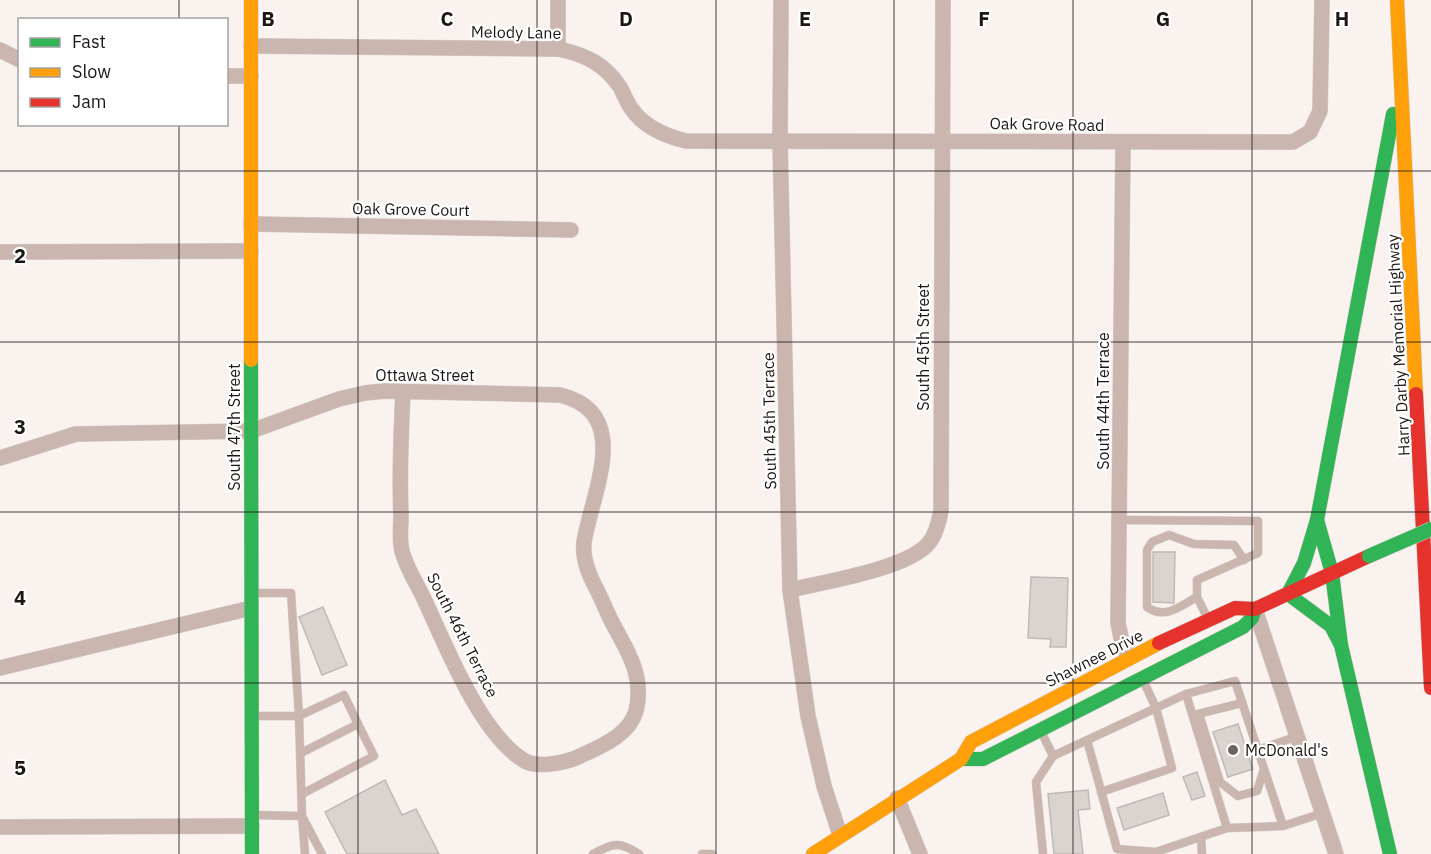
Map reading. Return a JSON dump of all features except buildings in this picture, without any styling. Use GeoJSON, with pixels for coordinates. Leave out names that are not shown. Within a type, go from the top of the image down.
{"type":"FeatureCollection","features":[{"type":"Feature","properties":{"kind":"main road","name":"South 47th Street"},"geometry":{"type":"LineString","coordinates":[[251,0],[252,854]]}},
{"type":"Feature","properties":{"kind":"main road","name":"Harry Darby Memorial Highway"},"geometry":{"type":"LineString","coordinates":[[1397,0],[1431,688]]}},
{"type":"Feature","properties":{"kind":"main road"},"geometry":{"type":"LineString","coordinates":[[1341,645],[1332,626],[1288,594],[1304,563],[1317,520],[1401,71]]}},
{"type":"Feature","properties":{"kind":"main road"},"geometry":{"type":"LineString","coordinates":[[1317,520],[1332,573],[1341,645],[1390,854]]}},
{"type":"Feature","properties":{"kind":"main road","name":"Shawnee Drive"},"geometry":{"type":"LineString","coordinates":[[813,854],[961,759],[971,741],[1129,657],[1235,608],[1256,609],[1431,529]]}},
{"type":"Feature","properties":{"kind":"main road","name":"Shawnee Drive"},"geometry":{"type":"LineString","coordinates":[[961,759],[983,759],[1243,627],[1252,618],[1256,609]]}},
{"type":"Feature","properties":{"kind":"main road"},"geometry":{"type":"LineString","coordinates":[[1129,657],[1142,678]]}},
{"type":"Feature","properties":{"kind":"main road"},"geometry":{"type":"LineString","coordinates":[[1030,710],[1040,730]]}},
{"type":"Feature","properties":{"kind":"street"},"geometry":{"type":"LineString","coordinates":[[558,0],[558,49]]}},
{"type":"Feature","properties":{"kind":"street","name":"South 45th Terrace"},"geometry":{"type":"LineString","coordinates":[[780,0],[780,140],[790,590],[808,716],[824,786],[840,835]]}},
{"type":"Feature","properties":{"kind":"street","name":"South 45th Street"},"geometry":{"type":"LineString","coordinates":[[790,590],[904,561],[930,543],[939,525],[941,510],[943,0]]}},
{"type":"Feature","properties":{"kind":"street","name":"Oak Grove Road"},"geometry":{"type":"LineString","coordinates":[[780,140],[1293,142],[1310,132],[1320,111],[1322,0]]}},
{"type":"Feature","properties":{"kind":"street","name":"Melody Lane"},"geometry":{"type":"LineString","coordinates":[[251,46],[558,49],[583,56],[604,68],[642,120],[667,134],[686,141],[780,140]]}},
{"type":"Feature","properties":{"kind":"street"},"geometry":{"type":"LineString","coordinates":[[0,50],[18,59]]}},
{"type":"Feature","properties":{"kind":"street"},"geometry":{"type":"LineString","coordinates":[[228,76],[251,76]]}},
{"type":"Feature","properties":{"kind":"street","name":"South 44th Terrace"},"geometry":{"type":"LineString","coordinates":[[1122,143],[1121,520],[1118,623],[1123,647],[1129,657]]}},
{"type":"Feature","properties":{"kind":"street","name":"Oak Grove Court"},"geometry":{"type":"LineString","coordinates":[[251,224],[571,230]]}},
{"type":"Feature","properties":{"kind":"street"},"geometry":{"type":"LineString","coordinates":[[0,252],[251,251]]}},
{"type":"Feature","properties":{"kind":"street","name":"Ottawa Street"},"geometry":{"type":"LineString","coordinates":[[0,458],[76,434],[251,431],[339,399],[384,391],[560,395],[580,400],[602,429],[604,452],[583,550],[589,574],[628,650],[638,675],[639,696],[630,723]]}},
{"type":"Feature","properties":{"kind":"street","name":"South 46th Terrace"},"geometry":{"type":"LineString","coordinates":[[403,392],[399,476],[402,552],[461,677],[494,732],[511,750],[527,762],[555,763],[575,759],[606,743],[625,732],[630,723]]}},
{"type":"Feature","properties":{"kind":"street"},"geometry":{"type":"LineString","coordinates":[[0,668],[251,600]]}},
{"type":"Feature","properties":{"kind":"street"},"geometry":{"type":"LineString","coordinates":[[1256,609],[1336,854]]}},
{"type":"Feature","properties":{"kind":"street"},"geometry":{"type":"LineString","coordinates":[[897,798],[920,854]]}},
{"type":"Feature","properties":{"kind":"street"},"geometry":{"type":"LineString","coordinates":[[0,827],[252,820]]}},
{"type":"Feature","properties":{"kind":"lane"},"geometry":{"type":"LineString","coordinates":[[1121,520],[1258,521],[1258,553],[1197,580],[1197,597],[1208,620]]}},
{"type":"Feature","properties":{"kind":"lane"},"geometry":{"type":"LineString","coordinates":[[1197,597],[1167,613],[1155,613],[1147,607],[1147,550],[1152,542],[1169,536],[1194,544],[1233,544],[1244,560]]}},
{"type":"Feature","properties":{"kind":"lane"},"geometry":{"type":"LineString","coordinates":[[251,600],[291,593],[305,854]]}},
{"type":"Feature","properties":{"kind":"lane"},"geometry":{"type":"LineString","coordinates":[[1101,792],[1172,768],[1156,708],[1142,678]]}},
{"type":"Feature","properties":{"kind":"lane"},"geometry":{"type":"LineString","coordinates":[[1042,854],[1036,782],[1053,756],[1186,694],[1235,681],[1282,826]]}},
{"type":"Feature","properties":{"kind":"lane"},"geometry":{"type":"LineString","coordinates":[[1186,694],[1221,782],[1238,796],[1257,791],[1264,769]]}},
{"type":"Feature","properties":{"kind":"lane"},"geometry":{"type":"LineString","coordinates":[[251,716],[299,716],[344,695],[374,756],[302,794]]}},
{"type":"Feature","properties":{"kind":"lane"},"geometry":{"type":"LineString","coordinates":[[1196,715],[1242,703]]}},
{"type":"Feature","properties":{"kind":"lane"},"geometry":{"type":"LineString","coordinates":[[1196,715],[1227,828]]}},
{"type":"Feature","properties":{"kind":"lane"},"geometry":{"type":"LineString","coordinates":[[301,753],[358,724]]}},
{"type":"Feature","properties":{"kind":"lane"},"geometry":{"type":"LineString","coordinates":[[1040,730],[1053,756]]}},
{"type":"Feature","properties":{"kind":"lane"},"geometry":{"type":"LineString","coordinates":[[1258,750],[1298,736]]}},
{"type":"Feature","properties":{"kind":"lane"},"geometry":{"type":"LineString","coordinates":[[1087,740],[1117,849],[1156,853],[1227,828],[1282,826],[1323,813]]}},
{"type":"Feature","properties":{"kind":"lane"},"geometry":{"type":"LineString","coordinates":[[252,820],[302,816]]}},
{"type":"Feature","properties":{"kind":"lane"},"geometry":{"type":"LineString","coordinates":[[302,816],[322,854]]}},
{"type":"Feature","properties":{"kind":"lane"},"geometry":{"type":"LineString","coordinates":[[1201,837],[1202,854]]}},
{"type":"Feature","properties":{"kind":"lane"},"geometry":{"type":"LineString","coordinates":[[593,854],[611,844],[622,845],[639,854]]}},
{"type":"Feature","properties":{"kind":"traffic: fast"},"geometry":{"type":"LineString","coordinates":[[1341,645],[1331,626],[1288,594],[1304,563],[1317,520],[1393,114]]}},
{"type":"Feature","properties":{"kind":"traffic: fast"},"geometry":{"type":"LineString","coordinates":[[251,360],[252,854]]}},
{"type":"Feature","properties":{"kind":"traffic: fast"},"geometry":{"type":"LineString","coordinates":[[1317,520],[1332,573],[1341,645],[1390,854]]}},
{"type":"Feature","properties":{"kind":"traffic: fast"},"geometry":{"type":"LineString","coordinates":[[1369,556],[1431,529]]}},
{"type":"Feature","properties":{"kind":"traffic: fast"},"geometry":{"type":"LineString","coordinates":[[961,759],[983,759],[1243,627],[1252,618],[1255,609]]}},
{"type":"Feature","properties":{"kind":"traffic: slow"},"geometry":{"type":"LineString","coordinates":[[251,0],[251,360]]}},
{"type":"Feature","properties":{"kind":"traffic: slow"},"geometry":{"type":"LineString","coordinates":[[1397,0],[1416,394]]}},
{"type":"Feature","properties":{"kind":"traffic: slow"},"geometry":{"type":"LineString","coordinates":[[813,854],[961,759],[971,742],[1159,643]]}},
{"type":"Feature","properties":{"kind":"traffic: jam"},"geometry":{"type":"LineString","coordinates":[[1416,394],[1431,688]]}},
{"type":"Feature","properties":{"kind":"traffic: jam"},"geometry":{"type":"LineString","coordinates":[[1159,643],[1235,608],[1255,609],[1369,556]]}},
{"type":"Feature","properties":{"kind":"place","name":"McDonald's"},"geometry":{"type":"Point","coordinates":[1233,750]}}]}
